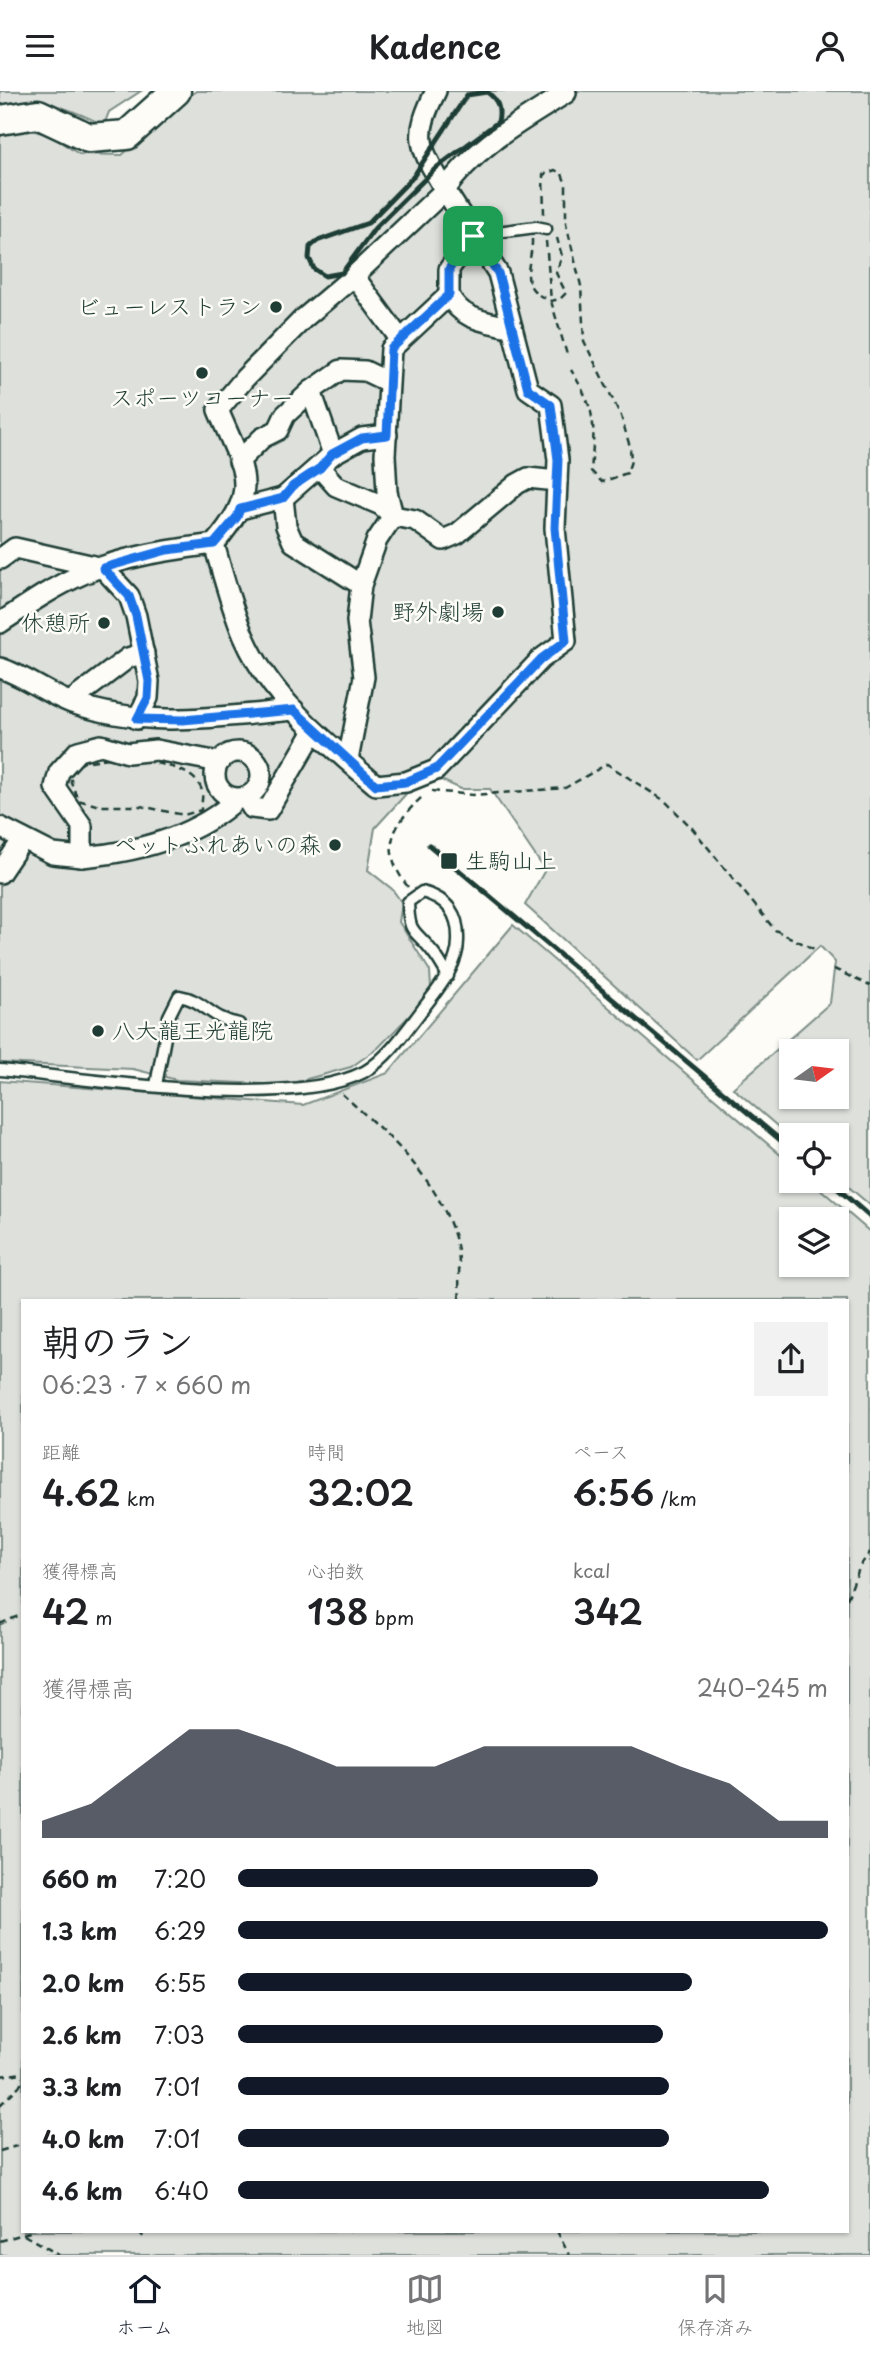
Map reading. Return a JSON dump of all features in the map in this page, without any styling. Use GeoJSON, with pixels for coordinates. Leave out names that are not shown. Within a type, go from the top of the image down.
{"type":"FeatureCollection","features":[{"type":"Feature","properties":{"kind":"street"},"geometry":{"type":"LineString","coordinates":[[0,120],[38,114],[89,138],[127,135],[176,91]]}},
{"type":"Feature","properties":{"kind":"street"},"geometry":{"type":"LineString","coordinates":[[214,544],[244,638],[276,690],[314,731],[376,785],[406,782],[436,769],[541,659],[566,641],[555,528],[558,460],[551,405],[528,389],[498,273],[420,148],[424,114],[436,91]]}},
{"type":"Feature","properties":{"kind":"street"},"geometry":{"type":"LineString","coordinates":[[0,623],[53,589],[103,568],[167,550],[214,544],[237,517],[246,485],[218,410],[303,319],[354,276],[444,190],[466,160],[502,132],[566,93],[564,91]]}},
{"type":"Feature","properties":{"kind":"street"},"geometry":{"type":"LineString","coordinates":[[473,236],[449,269],[449,295],[455,306],[467,317],[512,328]]}},
{"type":"Feature","properties":{"kind":"street"},"geometry":{"type":"LineString","coordinates":[[354,276],[400,339]]}},
{"type":"Feature","properties":{"kind":"street"},"geometry":{"type":"LineString","coordinates":[[348,760],[364,677],[357,621],[361,585],[377,540],[393,516],[387,492],[391,349],[449,295]]}},
{"type":"Feature","properties":{"kind":"street"},"geometry":{"type":"LineString","coordinates":[[239,461],[262,438],[278,430],[285,415],[341,370],[365,371],[388,382]]}},
{"type":"Feature","properties":{"kind":"street"},"geometry":{"type":"LineString","coordinates":[[312,391],[326,461],[336,485],[381,505],[393,516],[415,520],[443,540],[457,534],[517,484],[528,478],[557,481]]}},
{"type":"Feature","properties":{"kind":"street"},"geometry":{"type":"LineString","coordinates":[[240,509],[283,498],[293,486],[362,438],[387,435]]}},
{"type":"Feature","properties":{"kind":"street"},"geometry":{"type":"LineString","coordinates":[[283,498],[286,526],[293,543],[361,585]]}},
{"type":"Feature","properties":{"kind":"street"},"geometry":{"type":"LineString","coordinates":[[0,559],[15,548],[103,568],[129,596],[149,681],[148,698],[137,719]]}},
{"type":"Feature","properties":{"kind":"street"},"geometry":{"type":"LineString","coordinates":[[70,702],[128,658],[144,653]]}},
{"type":"Feature","properties":{"kind":"street"},"geometry":{"type":"LineString","coordinates":[[0,668],[70,702],[137,719],[183,720],[294,710]]}},
{"type":"Feature","properties":{"kind":"street"},"geometry":{"type":"LineString","coordinates":[[0,827],[52,854],[82,857],[106,855],[171,839],[218,816],[241,798],[258,788],[261,772],[259,764],[254,758],[240,752],[232,753],[219,762],[215,782],[224,794],[241,798],[253,808],[268,810],[314,731]]}},
{"type":"Feature","properties":{"kind":"street"},"geometry":{"type":"LineString","coordinates":[[82,857],[82,827],[55,787],[59,772],[78,751],[101,745],[128,753],[156,750],[219,762]]}},
{"type":"Feature","properties":{"kind":"street"},"geometry":{"type":"LineString","coordinates":[[0,873],[23,839]]}},
{"type":"Feature","properties":{"kind":"lane"},"geometry":{"type":"LineString","coordinates":[[473,236],[546,229]]}},
{"type":"Feature","properties":{"kind":"lane"},"geometry":{"type":"LineString","coordinates":[[0,1070],[156,1085],[292,1091],[363,1072],[381,1058],[447,976],[458,946],[458,928],[453,908],[438,896],[422,892],[414,895],[408,902],[409,923],[416,937],[432,950],[447,976]]}},
{"type":"Feature","properties":{"kind":"lane"},"geometry":{"type":"LineString","coordinates":[[156,1085],[169,1016],[180,996],[195,999],[209,1014],[239,1024]]}},
{"type":"Feature","properties":{"kind":"path"},"geometry":{"type":"LineString","coordinates":[[568,358],[551,301],[546,229],[543,175],[555,170],[562,174],[566,184],[566,223],[581,286],[584,341],[621,417],[630,447],[631,461],[627,474],[619,478],[602,482],[592,471],[595,425],[591,408],[572,370]]}},
{"type":"Feature","properties":{"kind":"path"},"geometry":{"type":"LineString","coordinates":[[532,229],[532,247],[526,266],[529,280],[535,291],[551,301],[560,299],[566,293],[556,273],[562,255],[558,239],[552,230],[546,229]]}},
{"type":"Feature","properties":{"kind":"path"},"geometry":{"type":"LineString","coordinates":[[109,758],[146,761],[170,767],[194,777],[203,790],[201,810],[184,815],[140,806],[100,806],[78,800],[71,782],[73,769],[84,762],[109,758]]}},
{"type":"Feature","properties":{"kind":"path"},"geometry":{"type":"LineString","coordinates":[[414,895],[392,866],[394,830],[428,791],[472,795],[565,788],[607,764],[665,801],[692,828],[775,930],[816,950]]}},
{"type":"Feature","properties":{"kind":"path"},"geometry":{"type":"LineString","coordinates":[[834,969],[870,986]]}},
{"type":"Feature","properties":{"kind":"path"},"geometry":{"type":"LineString","coordinates":[[330,1082],[393,1138],[436,1193],[456,1242],[460,1299]]}},
{"type":"Feature","properties":{"kind":"path"},"geometry":{"type":"LineString","coordinates":[[849,1594],[860,1566],[870,1552]]}},
{"type":"Feature","properties":{"kind":"path"},"geometry":{"type":"LineString","coordinates":[[0,1624],[21,1615]]}},
{"type":"Feature","properties":{"kind":"path"},"geometry":{"type":"LineString","coordinates":[[0,2076],[21,2073]]}},
{"type":"Feature","properties":{"kind":"path"},"geometry":{"type":"LineString","coordinates":[[0,2105],[21,2084]]}},
{"type":"Feature","properties":{"kind":"path"},"geometry":{"type":"LineString","coordinates":[[0,2151],[21,2145]]}},
{"type":"Feature","properties":{"kind":"path"},"geometry":{"type":"LineString","coordinates":[[0,2241],[28,2233]]}},
{"type":"Feature","properties":{"kind":"path"},"geometry":{"type":"LineString","coordinates":[[140,2233],[144,2238]]}},
{"type":"Feature","properties":{"kind":"path"},"geometry":{"type":"LineString","coordinates":[[558,2233],[569,2255]]}},
{"type":"Feature","properties":{"kind":"path"},"geometry":{"type":"LineString","coordinates":[[24,2235],[59,2255]]}},
{"type":"Feature","properties":{"kind":"shaded area"},"geometry":{"type":"Polygon","coordinates":[[[0,91],[141,91],[109,112],[104,125],[52,104],[25,101],[0,107],[0,91]]]}},
{"type":"Feature","properties":{"kind":"shaded area"},"geometry":{"type":"Polygon","coordinates":[[[196,91],[870,91],[870,1205],[849,1187],[849,1123],[779,1123],[779,1128],[733,1088],[779,1048],[779,1109],[849,1109],[849,1039],[789,1039],[830,1003],[835,962],[820,946],[697,1060],[525,905],[545,870],[490,789],[461,789],[439,779],[415,784],[375,828],[368,870],[392,889],[402,903],[399,922],[430,971],[431,988],[415,1010],[378,1048],[351,1067],[285,1085],[177,1080],[133,1069],[0,1063],[0,137],[12,125],[50,135],[79,154],[122,155],[196,91]]]}},
{"type":"Feature","properties":{"kind":"shaded area"},"geometry":{"type":"Polygon","coordinates":[[[513,925],[779,1154],[779,1193],[825,1193],[841,1207],[779,1207],[779,1277],[849,1277],[849,1214],[870,1232],[870,2255],[0,2255],[0,1081],[303,1105],[388,1073],[513,925]]]}},
{"type":"Feature","properties":{"kind":"railway"},"geometry":{"type":"LineString","coordinates":[[487,92],[498,105],[498,122],[436,168],[375,228],[342,273],[325,276],[314,269],[309,258],[310,247],[317,241],[368,223],[413,177],[467,95],[487,92]]}},
{"type":"Feature","properties":{"kind":"railway"},"geometry":{"type":"LineString","coordinates":[[429,845],[779,1139]]}},
{"type":"Feature","properties":{"kind":"railway"},"geometry":{"type":"LineString","coordinates":[[843,1193],[870,1217]]}},
{"type":"Feature","properties":{"kind":"place","name":"ビューレストラン"},"geometry":{"type":"Point","coordinates":[276,307]}},
{"type":"Feature","properties":{"kind":"place","name":"スポーツコーナー"},"geometry":{"type":"Point","coordinates":[202,373]}},
{"type":"Feature","properties":{"kind":"place","name":"野外劇場"},"geometry":{"type":"Point","coordinates":[498,612]}},
{"type":"Feature","properties":{"kind":"place","name":"休憩所"},"geometry":{"type":"Point","coordinates":[104,623]}},
{"type":"Feature","properties":{"kind":"place","name":"ペットふれあいの森"},"geometry":{"type":"Point","coordinates":[335,845]}},
{"type":"Feature","properties":{"kind":"place","name":"生駒山上"},"geometry":{"type":"Point","coordinates":[449,861]}},
{"type":"Feature","properties":{"kind":"place","name":"八大龍王光龍院"},"geometry":{"type":"Point","coordinates":[98,1031]}},
{"type":"Feature","properties":{"kind":"route"},"geometry":{"type":"LineString","coordinates":[[473,236],[498,273],[528,389],[551,405],[558,460],[555,528],[566,641],[541,659],[436,769],[406,782],[376,785],[308,726],[294,710],[183,720],[137,719],[148,698],[149,681],[136,616],[129,596],[103,568],[167,550],[214,544],[237,517],[240,509],[283,498],[293,486],[320,468],[332,454],[362,438],[387,435],[391,349],[449,295],[449,269],[473,236]]}}]}
